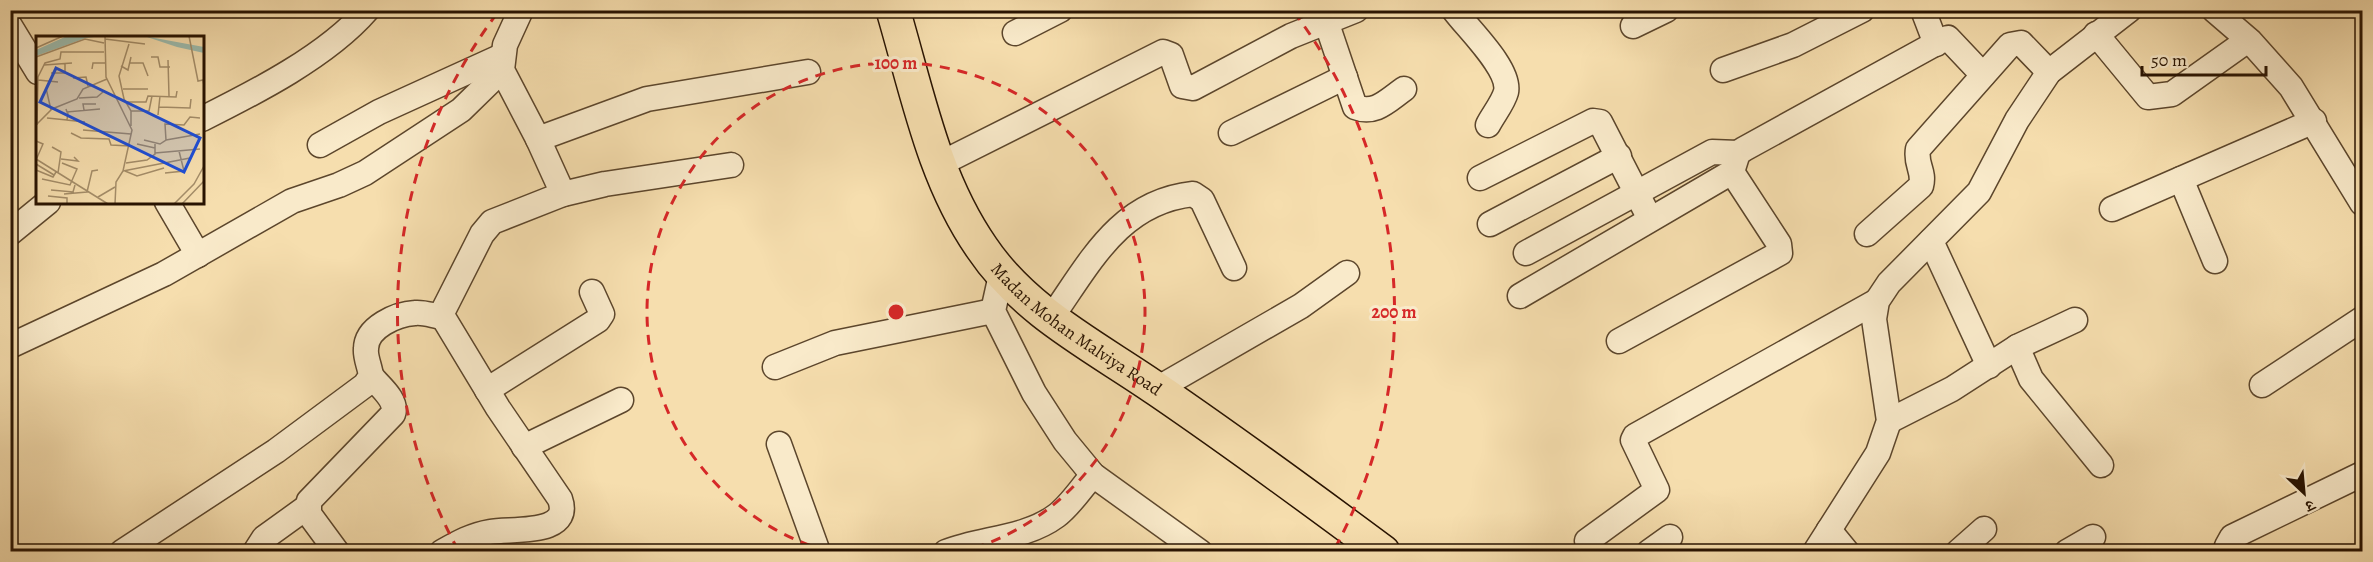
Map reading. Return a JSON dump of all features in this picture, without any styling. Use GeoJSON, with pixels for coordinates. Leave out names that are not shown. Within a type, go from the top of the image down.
{"type":"FeatureCollection","features":[{"type":"Feature","properties":{"kind":"highway","name":"Madan Mohan Malviya Road"},"geometry":{"type":"LineString","coordinates":[[893,10],[938,165],[964,219],[1001,275],[1051,318],[1157,389],[1383,552]]}},
{"type":"Feature","properties":{"kind":"street"},"geometry":{"type":"LineString","coordinates":[[10,346],[164,274],[292,201],[339,185],[365,172],[461,110],[502,63],[520,10]]}},
{"type":"Feature","properties":{"kind":"street"},"geometry":{"type":"LineString","coordinates":[[1015,33],[1060,10]]}},
{"type":"Feature","properties":{"kind":"street"},"geometry":{"type":"LineString","coordinates":[[938,165],[1163,51],[1171,55],[1182,86],[1194,88],[1291,36],[1356,10]]}},
{"type":"Feature","properties":{"kind":"street"},"geometry":{"type":"LineString","coordinates":[[1454,10],[1494,59],[1505,81],[1506,92],[1488,125]]}},
{"type":"Feature","properties":{"kind":"street"},"geometry":{"type":"LineString","coordinates":[[1633,26],[1666,10]]}},
{"type":"Feature","properties":{"kind":"street"},"geometry":{"type":"LineString","coordinates":[[1723,70],[1793,45],[1862,10]]}},
{"type":"Feature","properties":{"kind":"street"},"geometry":{"type":"LineString","coordinates":[[1923,10],[1935,44]]}},
{"type":"Feature","properties":{"kind":"street"},"geometry":{"type":"LineString","coordinates":[[1815,552],[1878,453],[1889,421],[1874,319],[1877,301],[1888,282],[1979,192],[2021,112],[2049,72],[2129,10]]}},
{"type":"Feature","properties":{"kind":"street"},"geometry":{"type":"LineString","coordinates":[[2214,10],[2248,40],[2291,87],[2314,121],[2362,203]]}},
{"type":"Feature","properties":{"kind":"street"},"geometry":{"type":"LineString","coordinates":[[204,118],[277,80],[314,55],[362,12]]}},
{"type":"Feature","properties":{"kind":"street"},"geometry":{"type":"LineString","coordinates":[[1326,21],[1354,106],[1365,111],[1380,106],[1404,89]]}},
{"type":"Feature","properties":{"kind":"street"},"geometry":{"type":"LineString","coordinates":[[10,26],[36,69]]}},
{"type":"Feature","properties":{"kind":"street"},"geometry":{"type":"LineString","coordinates":[[2096,34],[2148,97],[2172,94],[2248,40]]}},
{"type":"Feature","properties":{"kind":"street"},"geometry":{"type":"LineString","coordinates":[[1520,296],[1650,219],[1735,163],[1935,44],[1948,38],[1983,75]]}},
{"type":"Feature","properties":{"kind":"street"},"geometry":{"type":"LineString","coordinates":[[1867,234],[1921,186],[1924,176],[1918,163],[1918,149],[2015,42],[2021,43],[2049,72]]}},
{"type":"Feature","properties":{"kind":"street"},"geometry":{"type":"LineString","coordinates":[[502,63],[563,194]]}},
{"type":"Feature","properties":{"kind":"street"},"geometry":{"type":"LineString","coordinates":[[320,145],[379,112],[502,63]]}},
{"type":"Feature","properties":{"kind":"street"},"geometry":{"type":"LineString","coordinates":[[538,139],[647,99],[808,72]]}},
{"type":"Feature","properties":{"kind":"street"},"geometry":{"type":"LineString","coordinates":[[1231,133],[1345,77]]}},
{"type":"Feature","properties":{"kind":"street"},"geometry":{"type":"LineString","coordinates":[[1480,178],[1593,121],[1600,122],[1605,127],[1650,219]]}},
{"type":"Feature","properties":{"kind":"street"},"geometry":{"type":"LineString","coordinates":[[2112,209],[2314,121]]}},
{"type":"Feature","properties":{"kind":"street"},"geometry":{"type":"LineString","coordinates":[[1526,253],[1713,152],[1735,163],[1779,244],[1780,253],[1619,341]]}},
{"type":"Feature","properties":{"kind":"street"},"geometry":{"type":"LineString","coordinates":[[1490,224],[1619,156]]}},
{"type":"Feature","properties":{"kind":"street"},"geometry":{"type":"LineString","coordinates":[[442,552],[463,540],[480,535],[515,529],[541,528],[552,524],[561,517],[563,508],[560,499],[487,390],[443,317],[442,311],[482,234],[492,222],[563,194],[605,184],[731,165]]}},
{"type":"Feature","properties":{"kind":"street"},"geometry":{"type":"LineString","coordinates":[[2181,180],[2215,261]]}},
{"type":"Feature","properties":{"kind":"street"},"geometry":{"type":"LineString","coordinates":[[1051,318],[1115,229],[1136,213],[1180,195],[1193,194],[1202,200],[1234,268]]}},
{"type":"Feature","properties":{"kind":"street"},"geometry":{"type":"LineString","coordinates":[[10,233],[46,204]]}},
{"type":"Feature","properties":{"kind":"street"},"geometry":{"type":"LineString","coordinates":[[168,204],[198,255]]}},
{"type":"Feature","properties":{"kind":"street"},"geometry":{"type":"LineString","coordinates":[[1931,241],[1989,366]]}},
{"type":"Feature","properties":{"kind":"street"},"geometry":{"type":"LineString","coordinates":[[1157,389],[1301,306],[1347,273]]}},
{"type":"Feature","properties":{"kind":"street"},"geometry":{"type":"LineString","coordinates":[[1001,275],[993,311],[1034,393],[1065,441],[1093,475],[1200,552]]}},
{"type":"Feature","properties":{"kind":"street"},"geometry":{"type":"LineString","coordinates":[[487,390],[598,320],[602,314],[592,292]]}},
{"type":"Feature","properties":{"kind":"street"},"geometry":{"type":"LineString","coordinates":[[1587,541],[1657,490],[1633,440],[1635,436],[1877,301]]}},
{"type":"Feature","properties":{"kind":"street"},"geometry":{"type":"LineString","coordinates":[[775,367],[835,344],[993,311]]}},
{"type":"Feature","properties":{"kind":"street"},"geometry":{"type":"LineString","coordinates":[[337,552],[309,514],[307,507],[309,501],[393,414],[395,408],[371,376],[366,349],[368,339],[376,328],[397,317],[417,313],[443,317]]}},
{"type":"Feature","properties":{"kind":"street"},"geometry":{"type":"LineString","coordinates":[[2262,385],[2362,319]]}},
{"type":"Feature","properties":{"kind":"street"},"geometry":{"type":"LineString","coordinates":[[1889,421],[1989,366],[2018,347],[2075,320]]}},
{"type":"Feature","properties":{"kind":"street"},"geometry":{"type":"LineString","coordinates":[[2018,347],[2031,379],[2101,465]]}},
{"type":"Feature","properties":{"kind":"street"},"geometry":{"type":"LineString","coordinates":[[134,548],[276,452],[353,394],[371,376]]}},
{"type":"Feature","properties":{"kind":"street"},"geometry":{"type":"LineString","coordinates":[[524,447],[621,399]]}},
{"type":"Feature","properties":{"kind":"street"},"geometry":{"type":"LineString","coordinates":[[779,444],[818,552]]}},
{"type":"Feature","properties":{"kind":"street"},"geometry":{"type":"LineString","coordinates":[[2228,552],[2227,546],[2232,537],[2362,474]]}},
{"type":"Feature","properties":{"kind":"street"},"geometry":{"type":"LineString","coordinates":[[946,552],[966,543],[1040,526],[1056,516],[1093,475]]}},
{"type":"Feature","properties":{"kind":"street"},"geometry":{"type":"LineString","coordinates":[[255,552],[264,538],[307,507]]}},
{"type":"Feature","properties":{"kind":"street"},"geometry":{"type":"LineString","coordinates":[[1958,552],[1984,529]]}},
{"type":"Feature","properties":{"kind":"street"},"geometry":{"type":"LineString","coordinates":[[1828,530],[1847,552]]}},
{"type":"Feature","properties":{"kind":"street"},"geometry":{"type":"LineString","coordinates":[[1649,552],[1670,537]]}},
{"type":"Feature","properties":{"kind":"street"},"geometry":{"type":"LineString","coordinates":[[2067,552],[2093,537]]}}]}
